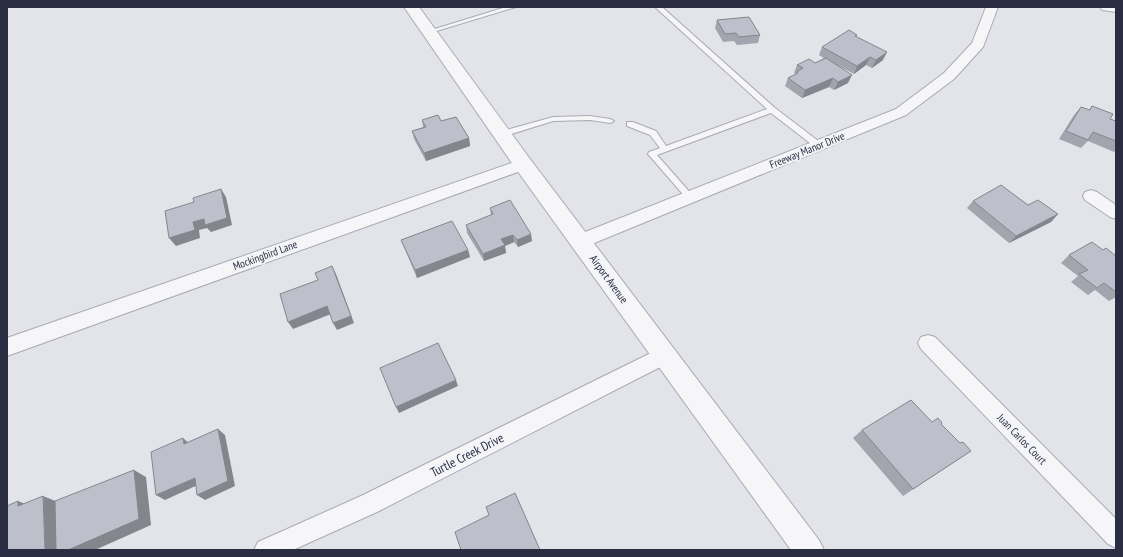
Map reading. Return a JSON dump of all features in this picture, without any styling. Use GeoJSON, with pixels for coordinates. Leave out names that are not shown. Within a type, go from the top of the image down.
{"type":"FeatureCollection","features":[{"type":"Feature","properties":{"kind":"street","name":"Airport Avenue"},"geometry":{"type":"LineString","coordinates":[[411,7],[523,164],[809,550]]}},
{"type":"Feature","properties":{"kind":"street","name":"Freeway Manor Drive"},"geometry":{"type":"LineString","coordinates":[[581,241],[901,112],[949,76],[978,44],[992,7]]}},
{"type":"Feature","properties":{"kind":"street"},"geometry":{"type":"LineString","coordinates":[[1106,7],[1116,8]]}},
{"type":"Feature","properties":{"kind":"street","name":"Mockingbird Lane"},"geometry":{"type":"LineString","coordinates":[[7,347],[523,164]]}},
{"type":"Feature","properties":{"kind":"street"},"geometry":{"type":"LineString","coordinates":[[1091,196],[1116,213]]}},
{"type":"Feature","properties":{"kind":"street","name":"Juan Carlos Court"},"geometry":{"type":"LineString","coordinates":[[928,343],[1116,536]]}},
{"type":"Feature","properties":{"kind":"street","name":"Turtle Creek Drive"},"geometry":{"type":"LineString","coordinates":[[266,550],[369,504],[665,355]]}},
{"type":"Feature","properties":{"kind":"lane"},"geometry":{"type":"LineString","coordinates":[[428,32],[513,7]]}},
{"type":"Feature","properties":{"kind":"lane"},"geometry":{"type":"LineString","coordinates":[[658,7],[772,110],[818,145]]}},
{"type":"Feature","properties":{"kind":"lane"},"geometry":{"type":"LineString","coordinates":[[690,197],[652,154],[772,110]]}},
{"type":"Feature","properties":{"kind":"lane"},"geometry":{"type":"LineString","coordinates":[[502,134],[553,119],[590,118],[610,121]]}},
{"type":"Feature","properties":{"kind":"lane"},"geometry":{"type":"LineString","coordinates":[[630,124],[653,133],[665,150]]}},
{"type":"Feature","properties":{"kind":"building"},"geometry":{"type":"Polygon","coordinates":[[[749,17],[760,35],[739,37],[736,33],[725,34],[717,20],[749,17]]]}},
{"type":"Feature","properties":{"kind":"building"},"geometry":{"type":"Polygon","coordinates":[[[849,30],[857,35],[855,36],[887,52],[876,60],[870,57],[857,66],[822,47],[849,30]]]}},
{"type":"Feature","properties":{"kind":"building"},"geometry":{"type":"Polygon","coordinates":[[[826,58],[852,75],[838,82],[833,78],[805,90],[788,78],[798,73],[797,72],[803,68],[797,65],[809,59],[815,63],[826,58]]]}},
{"type":"Feature","properties":{"kind":"building"},"geometry":{"type":"Polygon","coordinates":[[[1092,106],[1113,114],[1110,119],[1116,121],[1116,141],[1093,132],[1088,140],[1066,131],[1081,107],[1090,110],[1092,106]]]}},
{"type":"Feature","properties":{"kind":"building"},"geometry":{"type":"Polygon","coordinates":[[[438,115],[441,121],[456,117],[469,138],[424,153],[412,131],[426,127],[422,120],[438,115]]]}},
{"type":"Feature","properties":{"kind":"building"},"geometry":{"type":"Polygon","coordinates":[[[1001,185],[1028,205],[1038,200],[1058,214],[1016,236],[973,201],[1001,185]]]}},
{"type":"Feature","properties":{"kind":"building"},"geometry":{"type":"Polygon","coordinates":[[[221,189],[227,218],[205,225],[204,219],[193,222],[195,230],[169,238],[165,211],[194,202],[193,198],[221,189]]]}},
{"type":"Feature","properties":{"kind":"building"},"geometry":{"type":"Polygon","coordinates":[[[510,200],[531,234],[517,240],[513,235],[501,239],[505,245],[483,254],[466,225],[493,214],[490,208],[510,200]]]}},
{"type":"Feature","properties":{"kind":"building"},"geometry":{"type":"Polygon","coordinates":[[[452,221],[468,250],[415,270],[401,240],[452,221]]]}},
{"type":"Feature","properties":{"kind":"building"},"geometry":{"type":"Polygon","coordinates":[[[1092,242],[1103,250],[1106,248],[1116,256],[1116,292],[1104,283],[1097,288],[1079,274],[1088,270],[1069,255],[1092,242]]]}},
{"type":"Feature","properties":{"kind":"building"},"geometry":{"type":"Polygon","coordinates":[[[332,266],[351,316],[333,323],[327,306],[288,322],[280,294],[318,280],[315,273],[332,266]]]}},
{"type":"Feature","properties":{"kind":"building"},"geometry":{"type":"Polygon","coordinates":[[[438,343],[456,380],[396,407],[380,368],[438,343]]]}},
{"type":"Feature","properties":{"kind":"building"},"geometry":{"type":"Polygon","coordinates":[[[911,400],[932,422],[938,418],[942,423],[941,424],[960,443],[963,442],[971,451],[913,489],[862,430],[911,400]]]}},
{"type":"Feature","properties":{"kind":"building"},"geometry":{"type":"Polygon","coordinates":[[[218,429],[228,481],[197,495],[195,478],[156,495],[151,452],[183,438],[184,444],[218,429]]]}},
{"type":"Feature","properties":{"kind":"building"},"geometry":{"type":"Polygon","coordinates":[[[134,470],[139,519],[68,550],[56,550],[55,501],[134,470]]]}},
{"type":"Feature","properties":{"kind":"building"},"geometry":{"type":"Polygon","coordinates":[[[515,493],[540,550],[461,550],[455,532],[489,515],[486,507],[515,493]]]}},
{"type":"Feature","properties":{"kind":"building"},"geometry":{"type":"Polygon","coordinates":[[[43,496],[45,550],[7,550],[7,506],[18,501],[18,506],[43,496]]]}}]}
